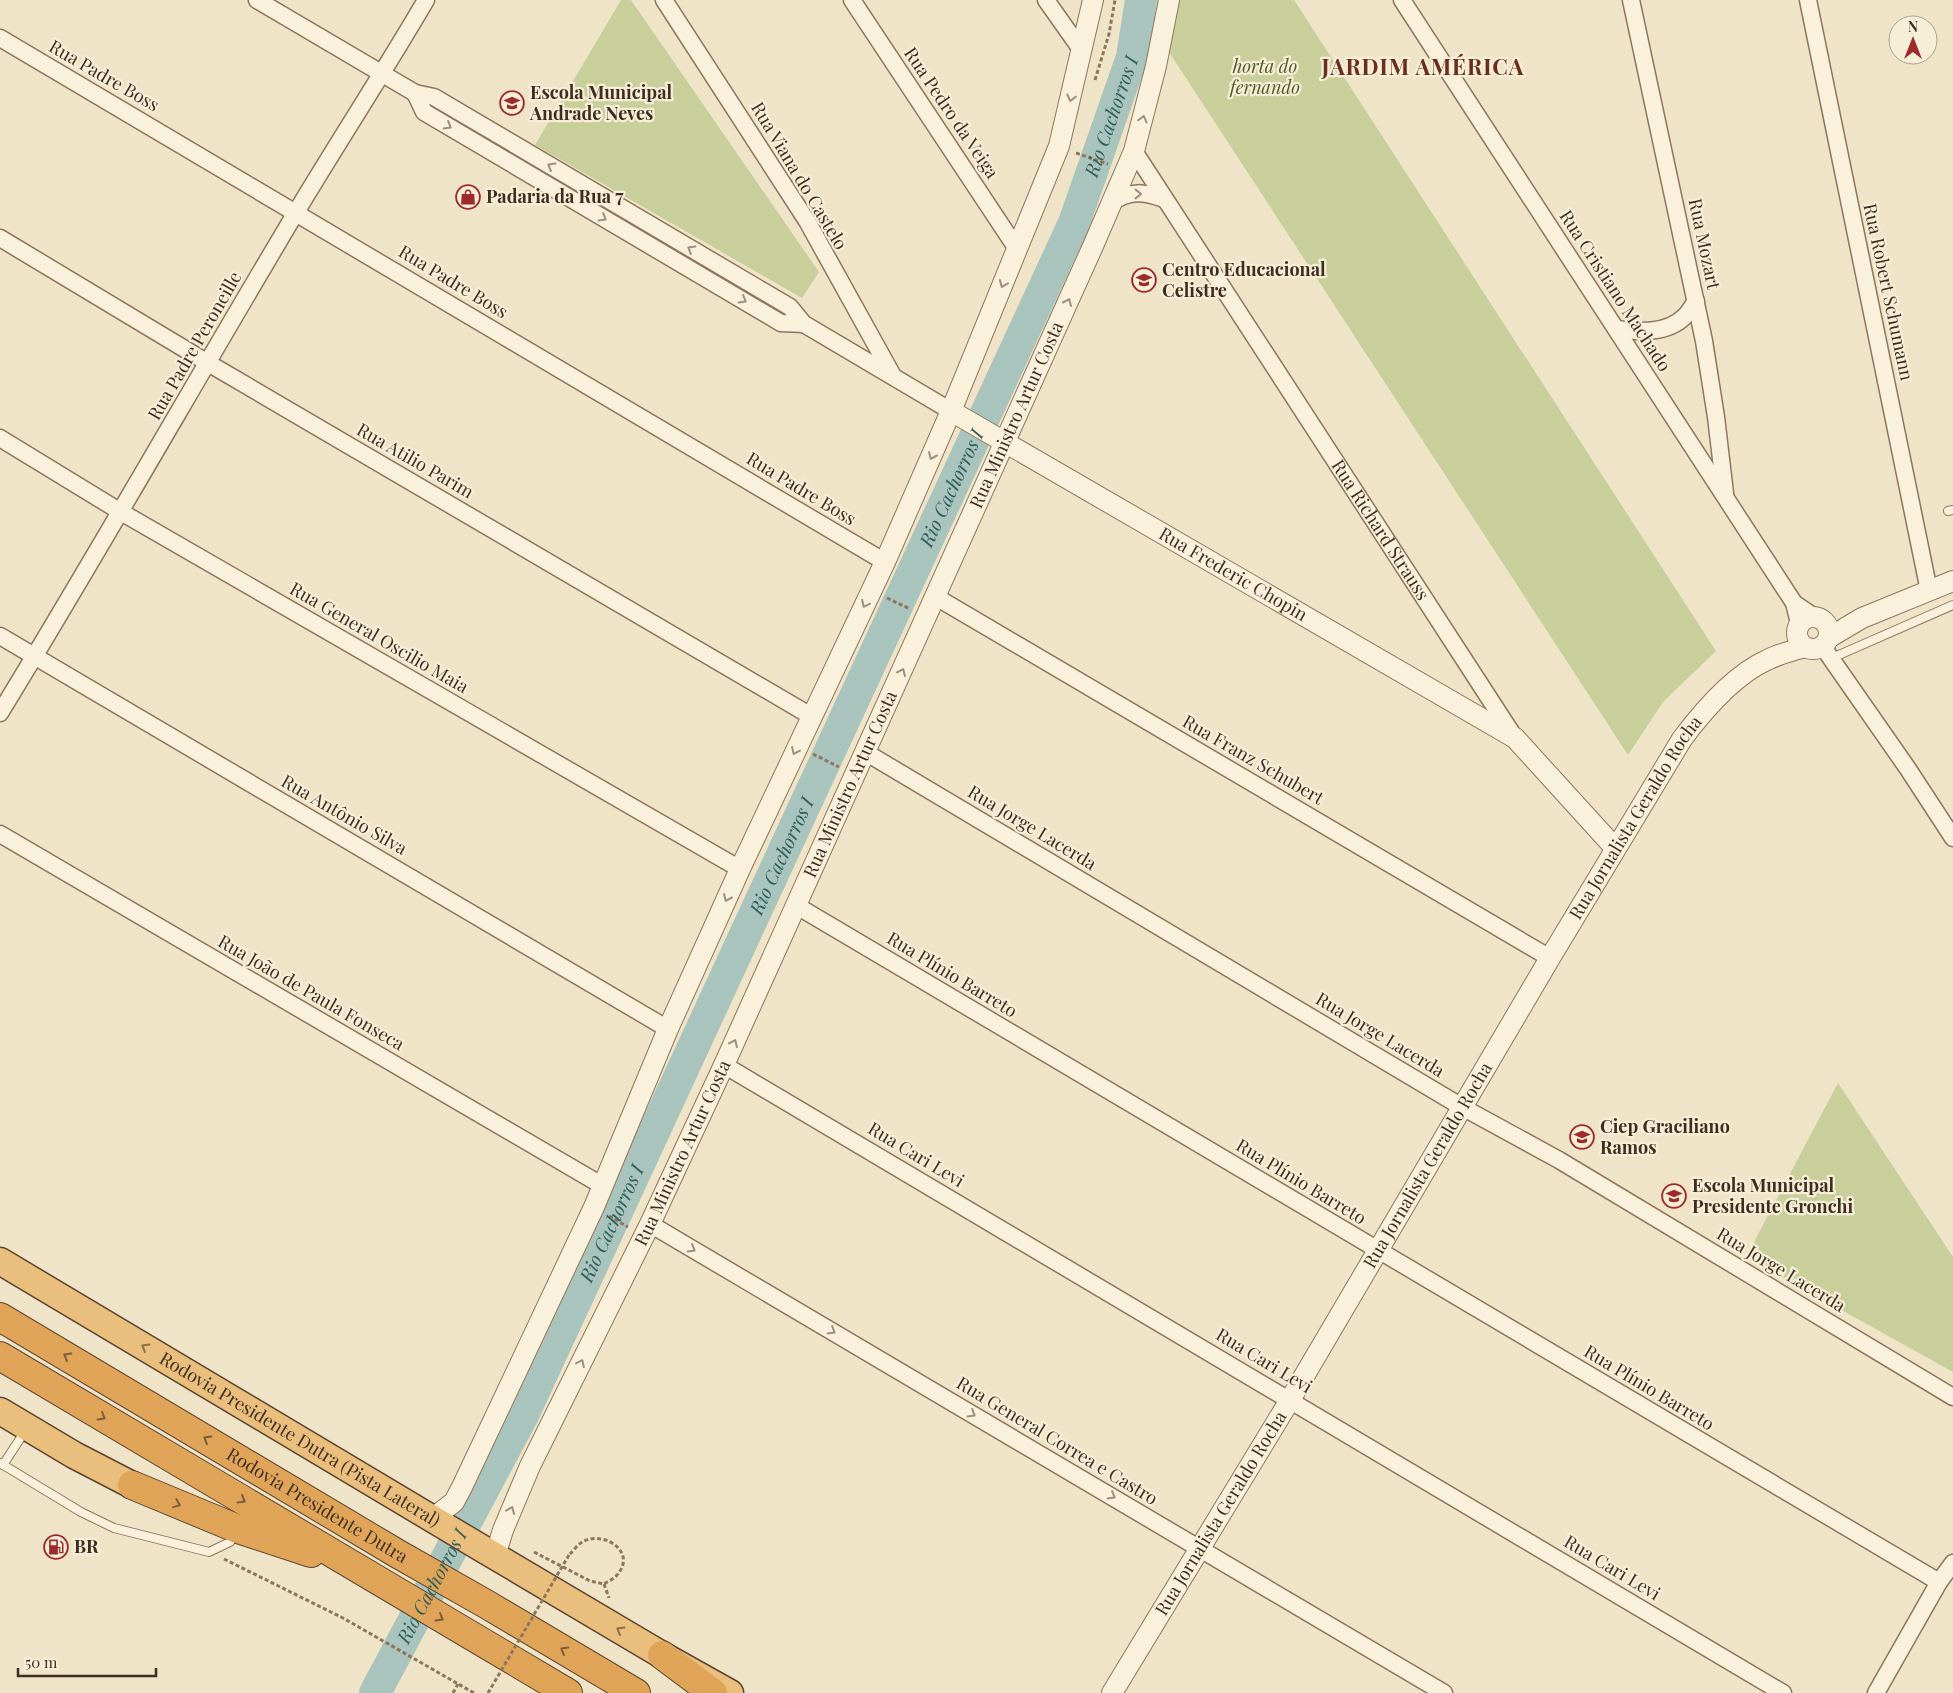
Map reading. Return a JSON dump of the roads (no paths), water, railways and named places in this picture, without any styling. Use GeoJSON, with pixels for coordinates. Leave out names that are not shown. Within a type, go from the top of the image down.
{"type":"FeatureCollection","features":[{"type":"Feature","properties":{"kind":"highway","name":"Rodovia Presidente Dutra (Pista Lateral)"},"geometry":{"type":"LineString","coordinates":[[0,1261],[489,1553],[730,1693]]}},
{"type":"Feature","properties":{"kind":"highway","name":"Rodovia Presidente Dutra"},"geometry":{"type":"LineString","coordinates":[[0,1317],[636,1693]]}},
{"type":"Feature","properties":{"kind":"highway","name":"Rodovia Presidente Dutra"},"geometry":{"type":"LineString","coordinates":[[0,1356],[568,1693]]}},
{"type":"Feature","properties":{"kind":"highway"},"geometry":{"type":"LineString","coordinates":[[0,1411],[74,1455],[132,1485],[238,1529],[293,1549],[348,1563]]}},
{"type":"Feature","properties":{"kind":"highway"},"geometry":{"type":"LineString","coordinates":[[662,1655],[713,1693]]}},
{"type":"Feature","properties":{"kind":"street"},"geometry":{"type":"LineString","coordinates":[[257,0],[415,93],[434,96],[782,302],[790,307],[804,324],[958,415]]}},
{"type":"Feature","properties":{"kind":"street","name":"Rua Padre Peroneille"},"geometry":{"type":"LineString","coordinates":[[0,713],[296,212],[382,75],[426,0]]}},
{"type":"Feature","properties":{"kind":"street","name":"Rua Viana do Castelo"},"geometry":{"type":"LineString","coordinates":[[664,0],[807,221],[893,377]]}},
{"type":"Feature","properties":{"kind":"street","name":"Rua Pedro da Veiga"},"geometry":{"type":"LineString","coordinates":[[852,0],[1017,249]]}},
{"type":"Feature","properties":{"kind":"street"},"geometry":{"type":"LineString","coordinates":[[1046,0],[1082,51]]}},
{"type":"Feature","properties":{"kind":"street"},"geometry":{"type":"LineString","coordinates":[[437,1522],[454,1502],[462,1487],[602,1186],[668,1029],[740,869],[811,716],[958,415],[1017,249],[1059,146],[1093,0]]}},
{"type":"Feature","properties":{"kind":"street","name":"Rua Ministro Artur Costa"},"geometry":{"type":"LineString","coordinates":[[489,1553],[503,1530],[530,1466],[641,1227],[724,1065],[936,597],[998,438],[1112,202],[1134,151],[1156,66],[1169,0]]}},
{"type":"Feature","properties":{"kind":"street","name":"Rua Cristiano Machado"},"geometry":{"type":"LineString","coordinates":[[1402,0],[1815,635],[1946,812],[1953,838]]}},
{"type":"Feature","properties":{"kind":"street","name":"Rua Mozart"},"geometry":{"type":"LineString","coordinates":[[1631,0],[1704,341],[1726,498]]}},
{"type":"Feature","properties":{"kind":"street","name":"Rua Robert Schumann"},"geometry":{"type":"LineString","coordinates":[[1808,0],[1929,591]]}},
{"type":"Feature","properties":{"kind":"street","name":"Rua Padre Boss"},"geometry":{"type":"LineString","coordinates":[[0,38],[885,562]]}},
{"type":"Feature","properties":{"kind":"street","name":"Rua Richard Strauss"},"geometry":{"type":"LineString","coordinates":[[1134,151],[1515,738],[1615,848]]}},
{"type":"Feature","properties":{"kind":"street"},"geometry":{"type":"LineString","coordinates":[[1112,202],[1124,195],[1138,192],[1164,198]]}},
{"type":"Feature","properties":{"kind":"street","name":"Rua Atilio Parim"},"geometry":{"type":"LineString","coordinates":[[0,238],[208,363],[811,716]]}},
{"type":"Feature","properties":{"kind":"street"},"geometry":{"type":"LineString","coordinates":[[1616,329],[1643,331],[1669,327],[1684,318],[1696,301]]}},
{"type":"Feature","properties":{"kind":"street","name":"Rua Frederic Chopin"},"geometry":{"type":"LineString","coordinates":[[958,415],[1515,738]]}},
{"type":"Feature","properties":{"kind":"street","name":"Rua General Oscilio Maia"},"geometry":{"type":"LineString","coordinates":[[0,438],[120,512],[740,869]]}},
{"type":"Feature","properties":{"kind":"street","name":"Rua Jornalista Geraldo Rocha"},"geometry":{"type":"LineString","coordinates":[[1112,1693],[1290,1400],[1615,848],[1682,739],[1716,699],[1737,680],[1768,659],[1815,635],[1953,581]]}},
{"type":"Feature","properties":{"kind":"street","name":"Rua Franz Schubert"},"geometry":{"type":"LineString","coordinates":[[936,597],[1550,958]]}},
{"type":"Feature","properties":{"kind":"street","name":"Rua Antônio Silva"},"geometry":{"type":"LineString","coordinates":[[0,636],[668,1029]]}},
{"type":"Feature","properties":{"kind":"street","name":"Rua Jorge Lacerda"},"geometry":{"type":"LineString","coordinates":[[865,752],[1462,1107],[1559,1160],[1953,1397]]}},
{"type":"Feature","properties":{"kind":"street","name":"Rua João de Paula Fonseca"},"geometry":{"type":"LineString","coordinates":[[0,834],[602,1186]]}},
{"type":"Feature","properties":{"kind":"street","name":"Rua Plínio Barreto"},"geometry":{"type":"LineString","coordinates":[[797,906],[1939,1582]]}},
{"type":"Feature","properties":{"kind":"street","name":"Rua Cari Levi"},"geometry":{"type":"LineString","coordinates":[[724,1065],[1783,1693]]}},
{"type":"Feature","properties":{"kind":"street","name":"Rua General Correa e Castro"},"geometry":{"type":"LineString","coordinates":[[641,1227],[1200,1549],[1444,1693]]}},
{"type":"Feature","properties":{"kind":"street"},"geometry":{"type":"LineString","coordinates":[[1876,1693],[1939,1582],[1953,1563]]}},
{"type":"Feature","properties":{"kind":"lane","name":"Rua Jornalista Geraldo Rocha"},"geometry":{"type":"LineString","coordinates":[[1815,635],[1953,605]]}},
{"type":"Feature","properties":{"kind":"lane"},"geometry":{"type":"LineString","coordinates":[[27,1427],[1,1464],[81,1512],[114,1528],[209,1552],[230,1542]]}},
{"type":"Feature","properties":{"kind":"waterway","name":"Rio Cachorros I"},"geometry":{"type":"LineString","coordinates":[[375,1693],[523,1415],[1074,223],[1132,57],[1141,0]]}},
{"type":"Feature","properties":{"kind":"place","name":"Escola Municipal Andrade Neves"},"geometry":{"type":"Point","coordinates":[512,103]}},
{"type":"Feature","properties":{"kind":"place","name":"Padaria da Rua 7"},"geometry":{"type":"Point","coordinates":[468,197]}},
{"type":"Feature","properties":{"kind":"place","name":"Centro Educacional Celistre"},"geometry":{"type":"Point","coordinates":[1144,280]}},
{"type":"Feature","properties":{"kind":"place","name":"Ciep Graciliano Ramos"},"geometry":{"type":"Point","coordinates":[1582,1137]}},
{"type":"Feature","properties":{"kind":"place","name":"Escola Municipal Presidente Gronchi"},"geometry":{"type":"Point","coordinates":[1674,1196]}},
{"type":"Feature","properties":{"kind":"place","name":"BR"},"geometry":{"type":"Point","coordinates":[56,1547]}},
{"type":"Feature","properties":{"kind":"district","name":"JARDIM AMÉRICA"},"geometry":{"type":"Point","coordinates":[1423,67]}},
{"type":"Feature","properties":{"kind":"park label","name":"horta do fernando"},"geometry":{"type":"Point","coordinates":[1265,77]}}]}
